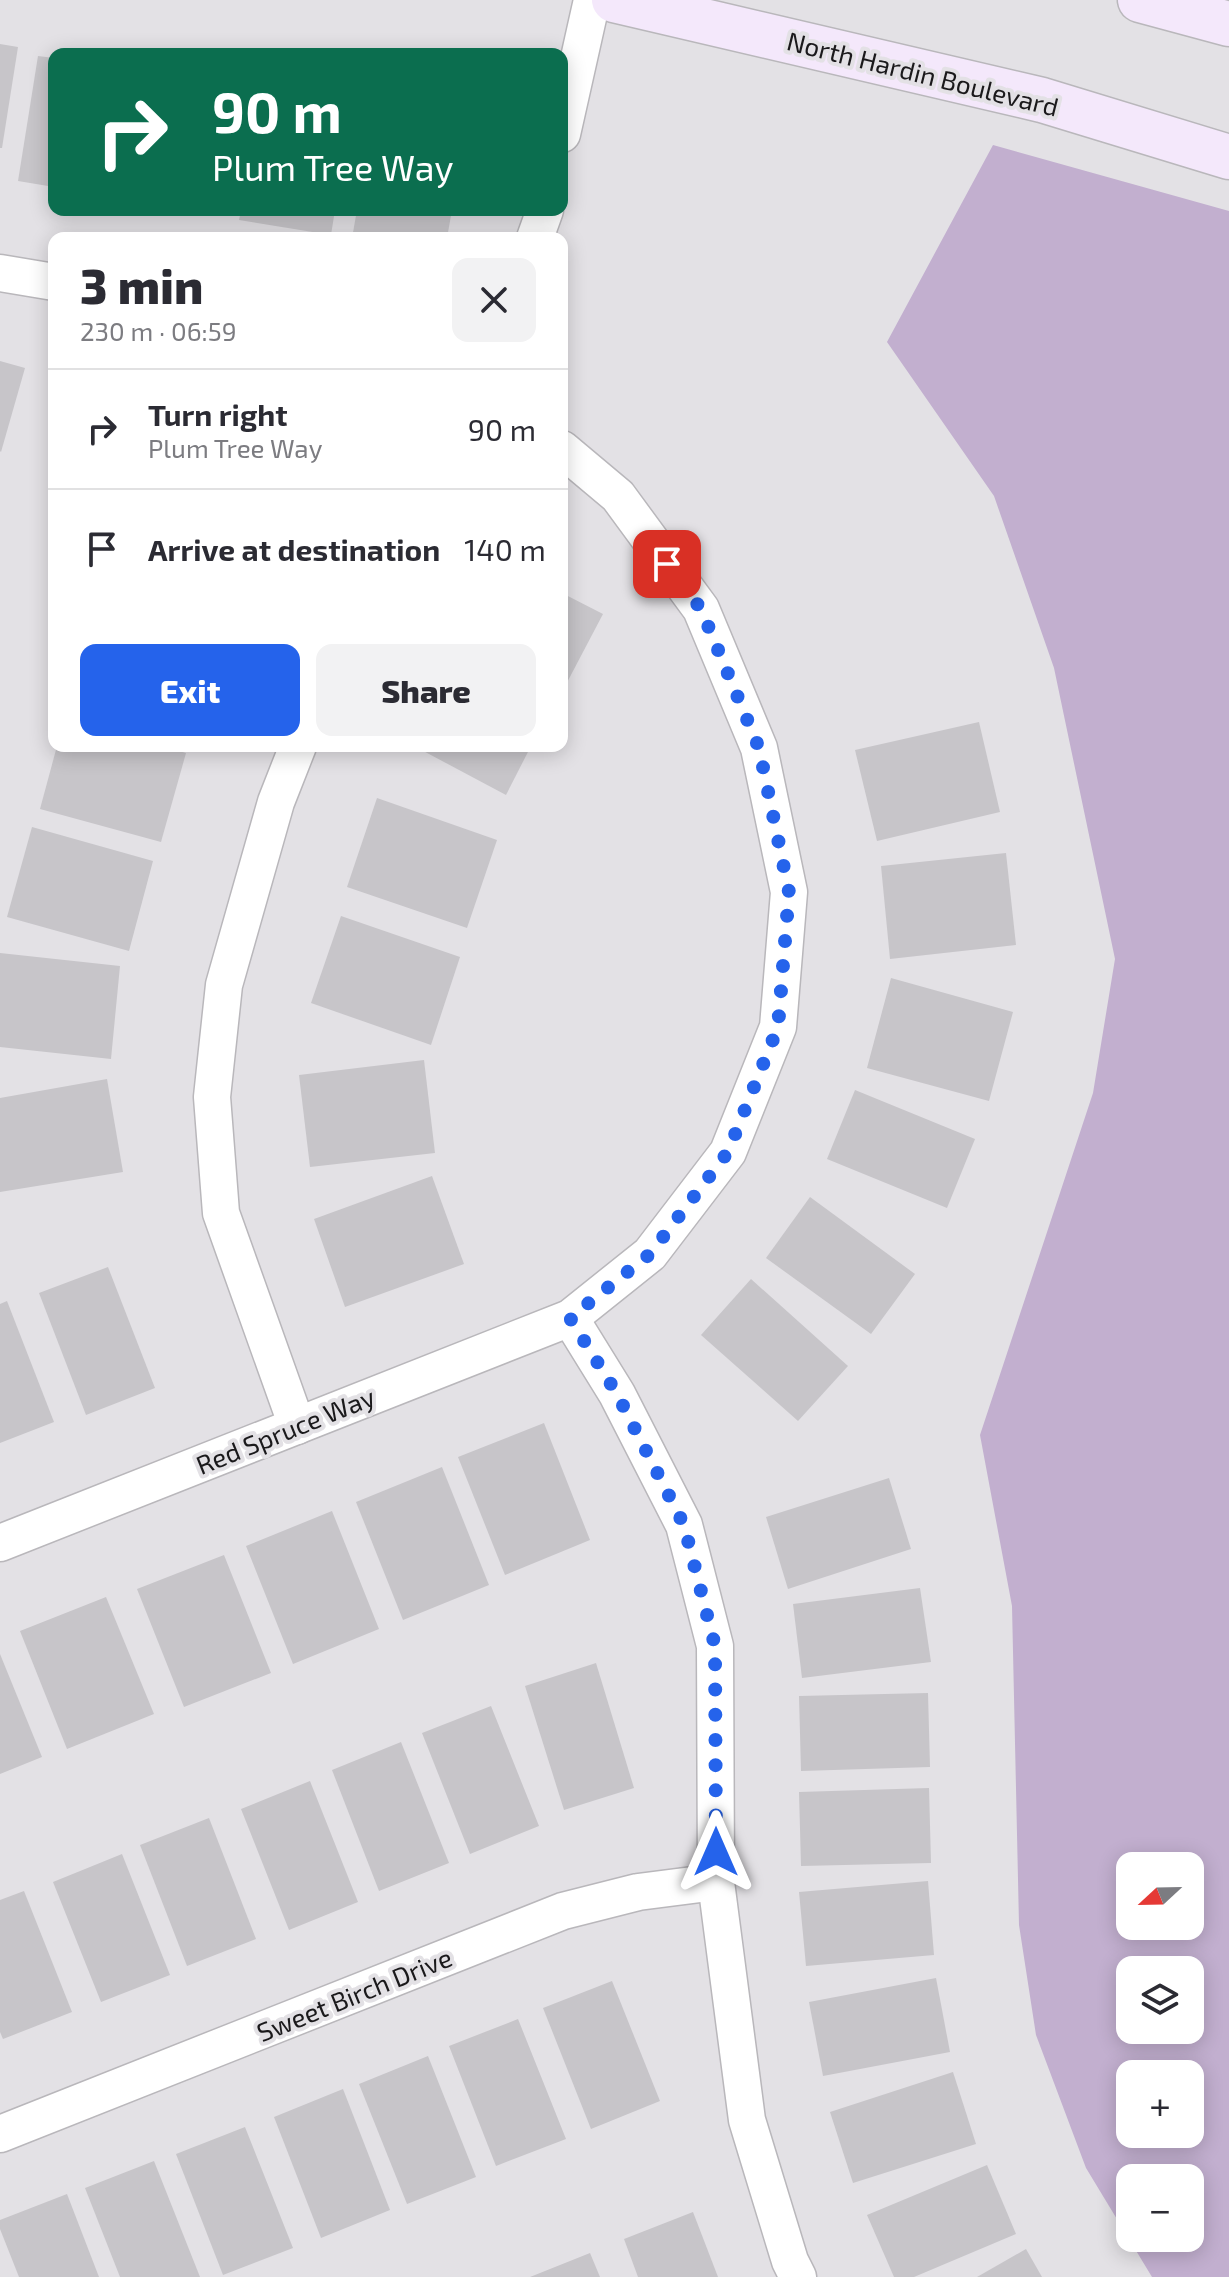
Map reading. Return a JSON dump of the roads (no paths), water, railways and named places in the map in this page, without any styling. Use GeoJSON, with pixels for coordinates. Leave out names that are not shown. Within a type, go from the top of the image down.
{"type":"FeatureCollection","features":[{"type":"Feature","properties":{"kind":"street"},"geometry":{"type":"LineString","coordinates":[[568,107],[592,0]]}},
{"type":"Feature","properties":{"kind":"street","name":"North Hardin Boulevard"},"geometry":{"type":"LineString","coordinates":[[614,0],[1042,100],[1229,157]]}},
{"type":"Feature","properties":{"kind":"street"},"geometry":{"type":"LineString","coordinates":[[1140,0],[1229,24]]}},
{"type":"Feature","properties":{"kind":"street"},"geometry":{"type":"LineString","coordinates":[[0,273],[48,281]]}},
{"type":"Feature","properties":{"kind":"street","name":"Red Spruce Way"},"geometry":{"type":"LineString","coordinates":[[0,1543],[570,1318],[650,1254],[728,1152],[778,1027],[789,892],[759,748],[701,609],[618,496],[568,454]]}},
{"type":"Feature","properties":{"kind":"street"},"geometry":{"type":"LineString","coordinates":[[296,752],[276,802],[224,985],[212,1097],[221,1213],[297,1426]]}},
{"type":"Feature","properties":{"kind":"street"},"geometry":{"type":"LineString","coordinates":[[570,1318],[617,1394],[684,1525],[715,1646],[716,1882],[747,2120],[790,2261],[798,2277]]}},
{"type":"Feature","properties":{"kind":"street","name":"Sweet Birch Drive"},"geometry":{"type":"LineString","coordinates":[[0,2134],[563,1911],[638,1892],[716,1882]]}}]}
